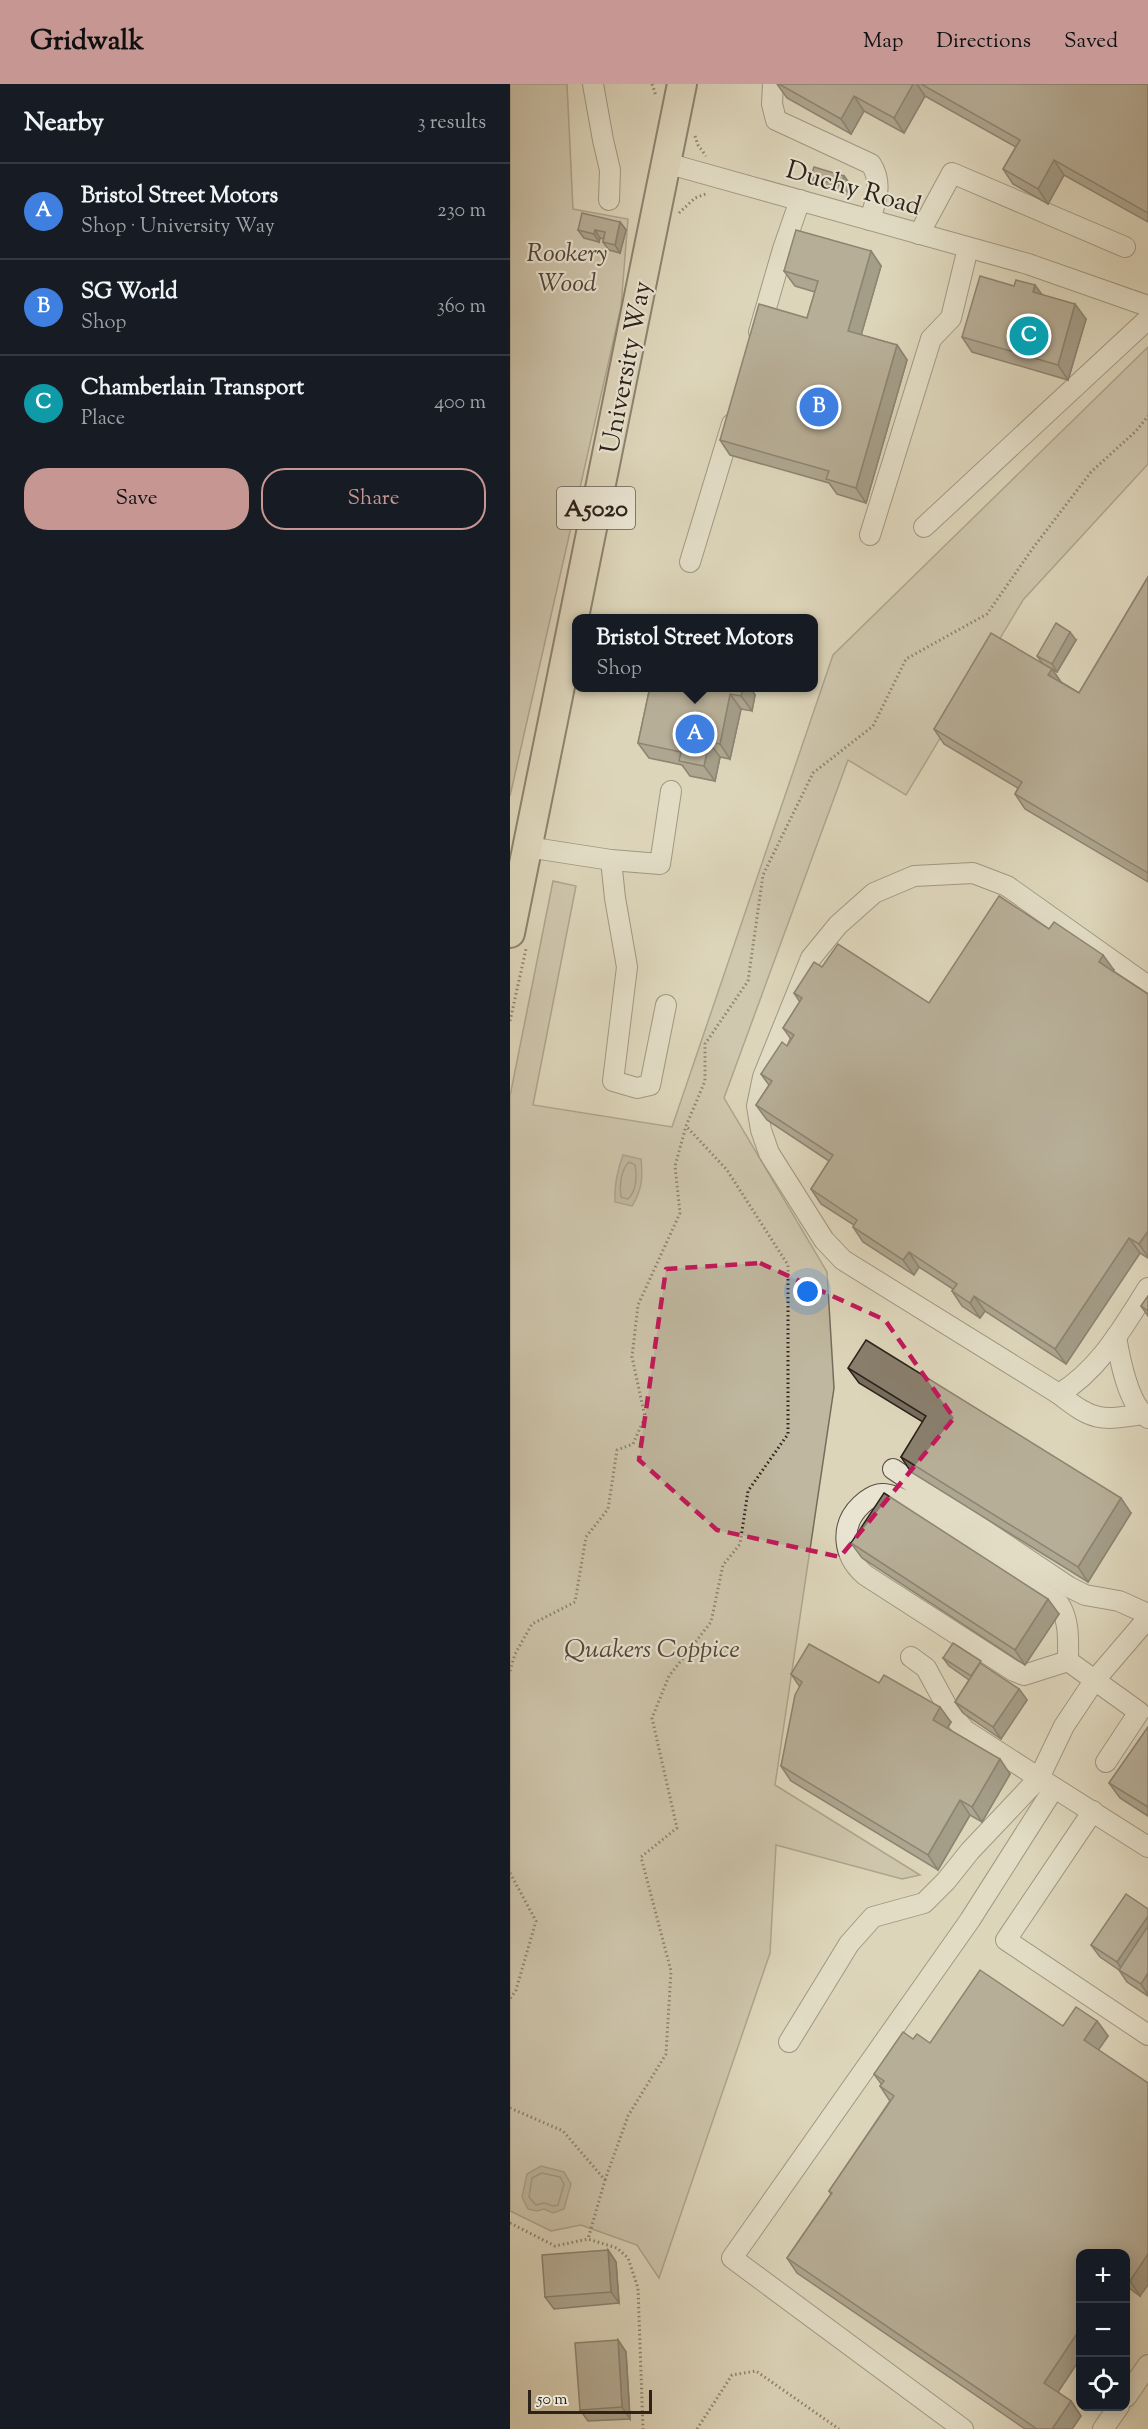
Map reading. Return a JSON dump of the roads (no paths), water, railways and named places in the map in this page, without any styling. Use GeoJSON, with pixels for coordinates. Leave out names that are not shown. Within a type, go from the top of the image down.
{"type":"FeatureCollection","features":[{"type":"Feature","properties":{"kind":"highway","name":"University Way"},"geometry":{"type":"LineString","coordinates":[[574,614],[682,84]]}},
{"type":"Feature","properties":{"kind":"highway","name":"University Way"},"geometry":{"type":"LineString","coordinates":[[510,933],[572,626]]}},
{"type":"Feature","properties":{"kind":"street"},"geometry":{"type":"LineString","coordinates":[[593,84],[610,170],[609,200]]}},
{"type":"Feature","properties":{"kind":"street"},"geometry":{"type":"LineString","coordinates":[[774,86],[772,104],[776,120],[871,164],[878,174],[878,192],[870,220]]}},
{"type":"Feature","properties":{"kind":"street","name":"Duchy Road"},"geometry":{"type":"LineString","coordinates":[[666,163],[1028,264],[1148,306]]}},
{"type":"Feature","properties":{"kind":"street"},"geometry":{"type":"LineString","coordinates":[[918,234],[952,173],[1125,247]]}},
{"type":"Feature","properties":{"kind":"street"},"geometry":{"type":"LineString","coordinates":[[755,345],[800,200]]}},
{"type":"Feature","properties":{"kind":"street"},"geometry":{"type":"LineString","coordinates":[[870,535],[931,339],[951,318],[968,248]]}},
{"type":"Feature","properties":{"kind":"street"},"geometry":{"type":"LineString","coordinates":[[924,527],[1148,319]]}},
{"type":"Feature","properties":{"kind":"street"},"geometry":{"type":"LineString","coordinates":[[690,562],[739,402]]}},
{"type":"Feature","properties":{"kind":"street"},"geometry":{"type":"LineString","coordinates":[[527,847],[611,860],[660,864],[671,791]]}},
{"type":"Feature","properties":{"kind":"street"},"geometry":{"type":"LineString","coordinates":[[611,860],[627,967],[613,1081],[637,1088],[650,1085],[666,1005]]}},
{"type":"Feature","properties":{"kind":"street"},"geometry":{"type":"LineString","coordinates":[[1116,1337],[1128,1386],[1145,1416],[1101,1418],[1082,1412],[1059,1394],[843,1260],[824,1240],[769,1153],[761,1130],[757,1106],[764,1077],[811,958],[838,925],[874,893],[914,876],[973,873],[1007,886],[1148,986]]}},
{"type":"Feature","properties":{"kind":"street"},"geometry":{"type":"LineString","coordinates":[[1059,1394],[1078,1382],[1094,1366],[1148,1288]]}},
{"type":"Feature","properties":{"kind":"street"},"geometry":{"type":"LineString","coordinates":[[893,1469],[1069,1587],[1085,1596],[1119,1601],[1148,1616],[1094,1681],[1064,1726],[1047,1783],[969,1920],[732,2258],[963,2429]]}},
{"type":"Feature","properties":{"kind":"street"},"geometry":{"type":"LineString","coordinates":[[883,1494],[905,1500],[1059,1604],[1064,1613],[1068,1637],[1068,1661],[1024,1675],[1014,1671],[865,1575],[852,1561],[846,1540],[855,1511],[866,1500],[883,1494]]}},
{"type":"Feature","properties":{"kind":"street"},"geometry":{"type":"LineString","coordinates":[[911,1658],[926,1668],[951,1714],[966,1731],[1148,1847]]}},
{"type":"Feature","properties":{"kind":"street"},"geometry":{"type":"LineString","coordinates":[[1068,1661],[1139,1712],[1106,1762]]}},
{"type":"Feature","properties":{"kind":"street"},"geometry":{"type":"LineString","coordinates":[[789,2042],[849,1944],[873,1917],[924,1903],[946,1881],[970,1851],[1047,1783]]}},
{"type":"Feature","properties":{"kind":"street"},"geometry":{"type":"LineString","coordinates":[[1093,1811],[1006,1940],[1148,2035]]}},
{"type":"Feature","properties":{"kind":"street"},"geometry":{"type":"LineString","coordinates":[[1130,2390],[1148,2365]]}},
{"type":"Feature","properties":{"kind":"street"},"geometry":{"type":"LineString","coordinates":[[1103,2429],[1116,2411]]}},
{"type":"Feature","properties":{"kind":"water"},"geometry":{"type":"Polygon","coordinates":[[[623,1155],[641,1159],[641,1184],[632,1206],[615,1202],[616,1178],[623,1155]]]}},
{"type":"Feature","properties":{"kind":"water"},"geometry":{"type":"Polygon","coordinates":[[[541,2166],[564,2172],[571,2184],[564,2209],[553,2213],[544,2209],[537,2211],[528,2209],[522,2197],[527,2174],[541,2166]]]}},
{"type":"Feature","properties":{"kind":"place","name":"Chamberlain Transport"},"geometry":{"type":"Point","coordinates":[1029,336]}},
{"type":"Feature","properties":{"kind":"place","name":"SG World"},"geometry":{"type":"Point","coordinates":[819,407]}},
{"type":"Feature","properties":{"kind":"place","name":"Bristol Street Motors"},"geometry":{"type":"Point","coordinates":[695,734]}},
{"type":"Feature","properties":{"kind":"park label","name":"Rookery Wood"},"geometry":{"type":"Point","coordinates":[567,266]}},
{"type":"Feature","properties":{"kind":"park label","name":"Quakers Coppice"},"geometry":{"type":"Point","coordinates":[652,1648]}}]}
